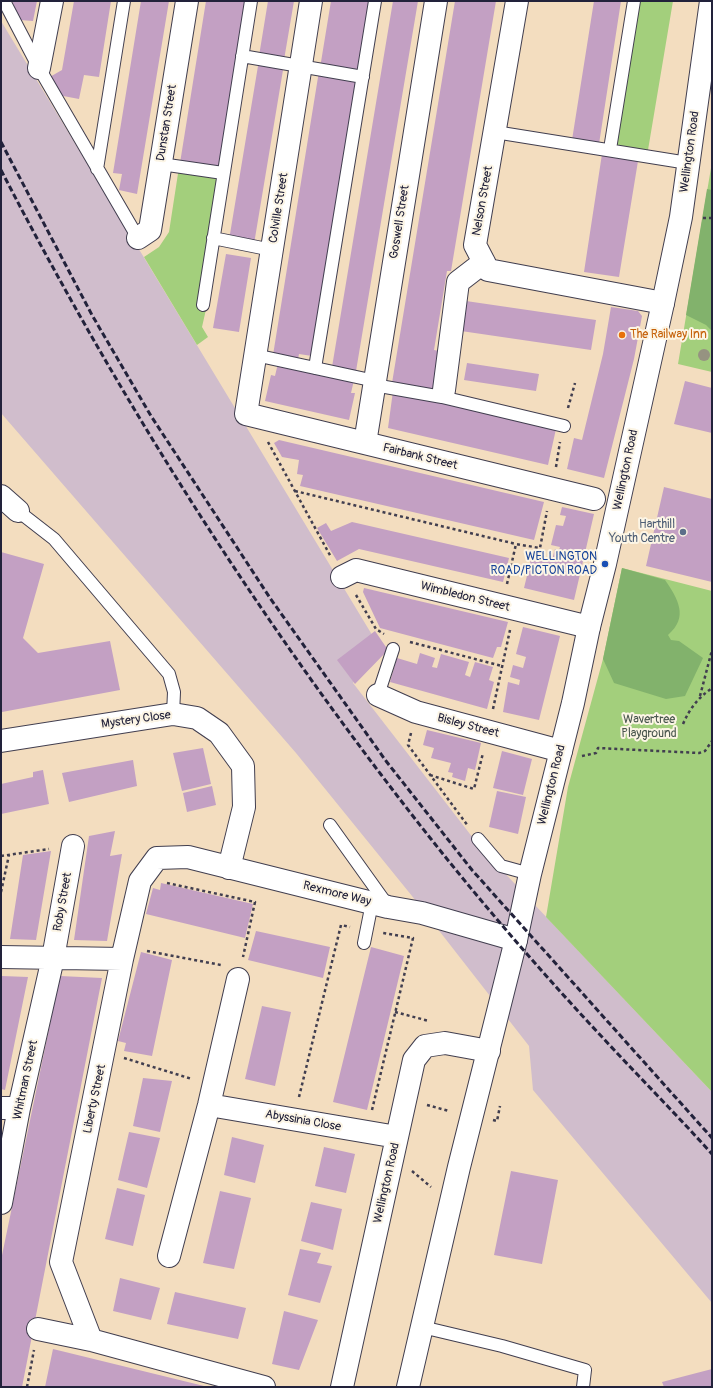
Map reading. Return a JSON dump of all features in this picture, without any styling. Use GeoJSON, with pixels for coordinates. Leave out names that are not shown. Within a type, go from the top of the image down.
{"type":"FeatureCollection","features":[{"type":"Feature","properties":{"kind":"street"},"geometry":{"type":"LineString","coordinates":[[39,68],[52,1]]}},
{"type":"Feature","properties":{"kind":"street","name":"Dunstan Street"},"geometry":{"type":"LineString","coordinates":[[138,238],[150,230],[187,1]]}},
{"type":"Feature","properties":{"kind":"street","name":"Colville Street"},"geometry":{"type":"LineString","coordinates":[[250,416],[255,355],[312,1]]}},
{"type":"Feature","properties":{"kind":"street","name":"Goswell Street"},"geometry":{"type":"LineString","coordinates":[[365,443],[436,1]]}},
{"type":"Feature","properties":{"kind":"street","name":"Nelson Street"},"geometry":{"type":"LineString","coordinates":[[517,1],[475,245],[488,270],[663,303]]}},
{"type":"Feature","properties":{"kind":"street","name":"Wellington Road"},"geometry":{"type":"LineString","coordinates":[[408,1387],[516,940],[530,874],[570,753],[589,627],[606,564],[681,217],[688,163],[708,52],[710,1]]}},
{"type":"Feature","properties":{"kind":"street"},"geometry":{"type":"LineString","coordinates":[[443,394],[458,282],[484,262]]}},
{"type":"Feature","properties":{"kind":"street","name":"Fairbank Street"},"geometry":{"type":"LineString","coordinates":[[250,416],[594,500]]}},
{"type":"Feature","properties":{"kind":"street"},"geometry":{"type":"LineString","coordinates":[[1,496],[18,511]]}},
{"type":"Feature","properties":{"kind":"street","name":"Wimbledon Street"},"geometry":{"type":"LineString","coordinates":[[342,577],[356,570],[589,627]]}},
{"type":"Feature","properties":{"kind":"street","name":"Bisley Street"},"geometry":{"type":"LineString","coordinates":[[378,695],[416,712],[570,753]]}},
{"type":"Feature","properties":{"kind":"street","name":"Mystery Close"},"geometry":{"type":"LineString","coordinates":[[1,741],[173,714],[197,718],[220,733],[243,766],[244,807],[229,868]]}},
{"type":"Feature","properties":{"kind":"street","name":"Roby Street"},"geometry":{"type":"LineString","coordinates":[[54,958],[73,846]]}},
{"type":"Feature","properties":{"kind":"street","name":"Rexmore Way"},"geometry":{"type":"LineString","coordinates":[[157,858],[188,857],[380,905],[422,913],[516,940]]}},
{"type":"Feature","properties":{"kind":"street","name":"Liberty Street"},"geometry":{"type":"LineString","coordinates":[[91,1340],[61,1262],[140,881],[157,858]]}},
{"type":"Feature","properties":{"kind":"street"},"geometry":{"type":"LineString","coordinates":[[1,957],[54,958],[124,953]]}},
{"type":"Feature","properties":{"kind":"street","name":"Whitman Street"},"geometry":{"type":"LineString","coordinates":[[1,1203],[10,1108],[54,958]]}},
{"type":"Feature","properties":{"kind":"street"},"geometry":{"type":"LineString","coordinates":[[169,1256],[209,1105],[235,968]]}},
{"type":"Feature","properties":{"kind":"street","name":"Wellington Road"},"geometry":{"type":"LineString","coordinates":[[342,1387],[414,1060],[425,1046],[445,1043],[489,1050]]}},
{"type":"Feature","properties":{"kind":"street","name":"Abyssinia Close"},"geometry":{"type":"LineString","coordinates":[[209,1105],[367,1132],[395,1146]]}},
{"type":"Feature","properties":{"kind":"street"},"geometry":{"type":"LineString","coordinates":[[38,1328],[91,1340],[264,1387]]}},
{"type":"Feature","properties":{"kind":"lane"},"geometry":{"type":"LineString","coordinates":[[4,1],[39,68],[138,238]]}},
{"type":"Feature","properties":{"kind":"lane"},"geometry":{"type":"LineString","coordinates":[[97,169],[124,1]]}},
{"type":"Feature","properties":{"kind":"lane"},"geometry":{"type":"LineString","coordinates":[[203,304],[251,1]]}},
{"type":"Feature","properties":{"kind":"lane"},"geometry":{"type":"LineString","coordinates":[[315,368],[375,1]]}},
{"type":"Feature","properties":{"kind":"lane"},"geometry":{"type":"LineString","coordinates":[[610,149],[634,1]]}},
{"type":"Feature","properties":{"kind":"lane"},"geometry":{"type":"LineString","coordinates":[[242,56],[301,65],[363,77]]}},
{"type":"Feature","properties":{"kind":"lane"},"geometry":{"type":"LineString","coordinates":[[495,132],[610,149],[688,163]]}},
{"type":"Feature","properties":{"kind":"lane"},"geometry":{"type":"LineString","coordinates":[[161,164],[223,173]]}},
{"type":"Feature","properties":{"kind":"lane"},"geometry":{"type":"LineString","coordinates":[[213,238],[272,250]]}},
{"type":"Feature","properties":{"kind":"lane"},"geometry":{"type":"LineString","coordinates":[[255,355],[374,383],[443,394],[564,426]]}},
{"type":"Feature","properties":{"kind":"lane"},"geometry":{"type":"LineString","coordinates":[[18,511],[54,539],[169,674],[174,692],[173,714]]}},
{"type":"Feature","properties":{"kind":"lane"},"geometry":{"type":"LineString","coordinates":[[378,695],[394,646]]}},
{"type":"Feature","properties":{"kind":"lane"},"geometry":{"type":"LineString","coordinates":[[330,825],[380,905],[367,930],[364,943]]}},
{"type":"Feature","properties":{"kind":"lane"},"geometry":{"type":"LineString","coordinates":[[478,839],[501,866],[530,874]]}},
{"type":"Feature","properties":{"kind":"lane"},"geometry":{"type":"LineString","coordinates":[[422,1327],[502,1346],[585,1370],[583,1387]]}},
{"type":"Feature","properties":{"kind":"path"},"geometry":{"type":"LineString","coordinates":[[250,416],[295,491],[342,577],[356,595],[376,629],[394,646],[409,642],[502,666]]}},
{"type":"Feature","properties":{"kind":"path"},"geometry":{"type":"LineString","coordinates":[[295,491],[516,544],[540,548],[551,489]]}},
{"type":"Feature","properties":{"kind":"path"},"geometry":{"type":"LineString","coordinates":[[430,775],[474,789],[502,666],[516,544]]}},
{"type":"Feature","properties":{"kind":"path"},"geometry":{"type":"LineString","coordinates":[[700,696],[712,650]]}},
{"type":"Feature","properties":{"kind":"path"},"geometry":{"type":"LineString","coordinates":[[683,724],[689,710],[700,696],[712,688]]}},
{"type":"Feature","properties":{"kind":"path"},"geometry":{"type":"LineString","coordinates":[[416,712],[408,745],[478,839]]}},
{"type":"Feature","properties":{"kind":"path"},"geometry":{"type":"LineString","coordinates":[[570,753],[590,755],[596,753],[598,748],[699,753],[705,751],[712,741]]}},
{"type":"Feature","properties":{"kind":"path"},"geometry":{"type":"LineString","coordinates":[[1,856],[73,846]]}},
{"type":"Feature","properties":{"kind":"path"},"geometry":{"type":"LineString","coordinates":[[1,892],[9,855]]}},
{"type":"Feature","properties":{"kind":"path"},"geometry":{"type":"LineString","coordinates":[[124,953],[235,968],[255,902],[143,877]]}},
{"type":"Feature","properties":{"kind":"path"},"geometry":{"type":"LineString","coordinates":[[293,1119],[341,925],[413,938],[367,1132]]}},
{"type":"Feature","properties":{"kind":"path"},"geometry":{"type":"LineString","coordinates":[[104,1052],[200,1081],[209,1105]]}},
{"type":"Feature","properties":{"kind":"path"},"geometry":{"type":"LineString","coordinates":[[406,1098],[472,1118],[497,1121],[500,1105]]}},
{"type":"Feature","properties":{"kind":"path"},"geometry":{"type":"LineString","coordinates":[[395,1146],[436,1191],[454,1194]]}},
{"type":"Feature","properties":{"kind":"path"},"geometry":{"type":"LineString","coordinates":[[28,1387],[38,1328]]}},
{"type":"Feature","properties":{"kind":"shaded area"},"geometry":{"type":"Polygon","coordinates":[[[1,21],[380,648],[353,683],[480,847],[712,1092],[712,1303],[533,1090],[529,1046],[412,896],[296,753],[1,413],[1,21]]]}},
{"type":"Feature","properties":{"kind":"green space"},"geometry":{"type":"Polygon","coordinates":[[[639,1],[673,1],[648,150],[615,145],[639,1]]]}},
{"type":"Feature","properties":{"kind":"green space"},"geometry":{"type":"Polygon","coordinates":[[[712,162],[712,372],[678,364],[712,162]]]}},
{"type":"Feature","properties":{"kind":"green space"},"geometry":{"type":"Polygon","coordinates":[[[179,167],[223,173],[207,305],[202,327],[208,337],[197,345],[144,257],[159,247],[169,232],[179,167]]]}},
{"type":"Feature","properties":{"kind":"green space"},"geometry":{"type":"Polygon","coordinates":[[[707,189],[712,190],[712,331],[706,325],[686,315],[707,189]]]}},
{"type":"Feature","properties":{"kind":"green space","name":"Wavertree Playground"},"geometry":{"type":"Polygon","coordinates":[[[622,568],[712,591],[712,1092],[546,917],[568,787],[603,659],[622,568]]]}},
{"type":"Feature","properties":{"kind":"green space"},"geometry":{"type":"Polygon","coordinates":[[[622,568],[665,580],[674,594],[680,615],[674,628],[668,635],[671,640],[679,641],[703,658],[685,696],[666,699],[614,683],[603,659],[622,568]]]}},
{"type":"Feature","properties":{"kind":"building"},"geometry":{"type":"Polygon","coordinates":[[[12,1],[37,1],[33,21],[20,20],[12,1]]]}},
{"type":"Feature","properties":{"kind":"building"},"geometry":{"type":"Polygon","coordinates":[[[74,1],[111,1],[99,77],[84,75],[79,99],[58,95],[48,78],[62,70],[74,1]]]}},
{"type":"Feature","properties":{"kind":"building"},"geometry":{"type":"Polygon","coordinates":[[[141,1],[169,1],[137,194],[119,190],[122,174],[113,173],[141,1]]]}},
{"type":"Feature","properties":{"kind":"building"},"geometry":{"type":"Polygon","coordinates":[[[206,1],[245,1],[218,169],[180,163],[206,1]]]}},
{"type":"Feature","properties":{"kind":"building"},"geometry":{"type":"Polygon","coordinates":[[[268,1],[294,1],[284,60],[259,56],[268,1]]]}},
{"type":"Feature","properties":{"kind":"building"},"geometry":{"type":"Polygon","coordinates":[[[331,1],[371,1],[359,74],[320,68],[331,1]]]}},
{"type":"Feature","properties":{"kind":"building"},"geometry":{"type":"Polygon","coordinates":[[[393,1],[418,1],[356,371],[332,367],[393,1]]]}},
{"type":"Feature","properties":{"kind":"building"},"geometry":{"type":"Polygon","coordinates":[[[455,1],[496,1],[451,271],[447,271],[434,350],[439,351],[433,390],[392,383],[455,1]]]}},
{"type":"Feature","properties":{"kind":"building"},"geometry":{"type":"Polygon","coordinates":[[[594,1],[621,1],[599,144],[572,140],[594,1]]]}},
{"type":"Feature","properties":{"kind":"building"},"geometry":{"type":"Polygon","coordinates":[[[259,60],[284,64],[254,244],[229,240],[259,60]]]}},
{"type":"Feature","properties":{"kind":"building"},"geometry":{"type":"Polygon","coordinates":[[[319,71],[358,78],[312,356],[299,354],[298,359],[273,355],[319,71]]]}},
{"type":"Feature","properties":{"kind":"building"},"geometry":{"type":"Polygon","coordinates":[[[602,154],[638,161],[619,277],[584,272],[602,154]]]}},
{"type":"Feature","properties":{"kind":"building"},"geometry":{"type":"Polygon","coordinates":[[[226,254],[251,258],[239,332],[213,328],[226,254]]]}},
{"type":"Feature","properties":{"kind":"building"},"geometry":{"type":"Polygon","coordinates":[[[466,301],[596,320],[591,350],[461,331],[466,301]]]}},
{"type":"Feature","properties":{"kind":"building"},"geometry":{"type":"Polygon","coordinates":[[[611,307],[638,311],[642,316],[634,359],[604,478],[567,469],[574,438],[582,440],[603,354],[611,307]]]}},
{"type":"Feature","properties":{"kind":"building"},"geometry":{"type":"Polygon","coordinates":[[[278,363],[354,380],[351,393],[355,393],[349,420],[265,401],[271,375],[275,376],[278,363]]]}},
{"type":"Feature","properties":{"kind":"building"},"geometry":{"type":"Polygon","coordinates":[[[467,363],[539,374],[536,391],[464,380],[467,363]]]}},
{"type":"Feature","properties":{"kind":"building"},"geometry":{"type":"Polygon","coordinates":[[[685,381],[712,388],[712,433],[674,424],[685,381]]]}},
{"type":"Feature","properties":{"kind":"building"},"geometry":{"type":"Polygon","coordinates":[[[393,391],[556,429],[548,465],[388,428],[393,391]]]}},
{"type":"Feature","properties":{"kind":"building"},"geometry":{"type":"Polygon","coordinates":[[[279,440],[544,502],[534,540],[300,486],[303,475],[297,474],[299,460],[282,457],[274,443],[279,440]]]}},
{"type":"Feature","properties":{"kind":"building","name":"Harthill Youth Centre"},"geometry":{"type":"Polygon","coordinates":[[[664,487],[712,499],[712,582],[646,566],[664,487]]]}},
{"type":"Feature","properties":{"kind":"building"},"geometry":{"type":"Polygon","coordinates":[[[562,507],[594,514],[574,600],[524,588],[532,555],[552,560],[555,549],[559,550],[560,547],[551,545],[556,525],[563,526],[566,516],[560,515],[562,507]]]}},
{"type":"Feature","properties":{"kind":"building"},"geometry":{"type":"Polygon","coordinates":[[[352,522],[509,558],[503,582],[359,549],[337,561],[317,528],[326,523],[331,531],[352,522]]]}},
{"type":"Feature","properties":{"kind":"building"},"geometry":{"type":"Polygon","coordinates":[[[1,552],[44,564],[23,638],[38,653],[110,641],[120,690],[2,712],[1,552]]]}},
{"type":"Feature","properties":{"kind":"building"},"geometry":{"type":"Polygon","coordinates":[[[364,588],[508,622],[501,647],[497,647],[493,658],[380,628],[363,592],[364,588]]]}},
{"type":"Feature","properties":{"kind":"building"},"geometry":{"type":"Polygon","coordinates":[[[523,627],[560,636],[539,720],[503,712],[508,682],[519,685],[520,680],[510,677],[513,665],[523,668],[526,657],[516,654],[523,627]]]}},
{"type":"Feature","properties":{"kind":"building"},"geometry":{"type":"Polygon","coordinates":[[[375,631],[388,650],[355,684],[337,660],[375,631]]]}},
{"type":"Feature","properties":{"kind":"building"},"geometry":{"type":"Polygon","coordinates":[[[420,653],[435,658],[432,667],[437,668],[441,654],[469,662],[465,675],[470,677],[475,662],[493,667],[489,680],[494,682],[487,709],[390,682],[397,658],[417,664],[420,653]]]}},
{"type":"Feature","properties":{"kind":"building"},"geometry":{"type":"Polygon","coordinates":[[[427,730],[481,743],[475,770],[468,768],[465,781],[452,777],[453,773],[448,772],[451,763],[431,758],[434,748],[423,745],[427,730]]]}},
{"type":"Feature","properties":{"kind":"building"},"geometry":{"type":"Polygon","coordinates":[[[203,748],[211,784],[182,791],[173,753],[203,748]]]}},
{"type":"Feature","properties":{"kind":"building"},"geometry":{"type":"Polygon","coordinates":[[[502,751],[532,759],[523,795],[493,788],[502,751]]]}},
{"type":"Feature","properties":{"kind":"building"},"geometry":{"type":"Polygon","coordinates":[[[133,760],[137,786],[69,802],[62,773],[133,760]]]}},
{"type":"Feature","properties":{"kind":"building"},"geometry":{"type":"Polygon","coordinates":[[[43,770],[49,804],[1,814],[1,784],[33,777],[33,772],[43,770]]]}},
{"type":"Feature","properties":{"kind":"building"},"geometry":{"type":"Polygon","coordinates":[[[212,786],[216,805],[187,812],[183,793],[212,786]]]}},
{"type":"Feature","properties":{"kind":"building"},"geometry":{"type":"Polygon","coordinates":[[[497,791],[526,797],[518,834],[489,827],[497,791]]]}},
{"type":"Feature","properties":{"kind":"building"},"geometry":{"type":"Polygon","coordinates":[[[115,831],[110,856],[122,854],[107,941],[74,940],[89,836],[115,831]]]}},
{"type":"Feature","properties":{"kind":"building"},"geometry":{"type":"Polygon","coordinates":[[[51,851],[36,940],[10,939],[23,855],[51,851]]]}},
{"type":"Feature","properties":{"kind":"building"},"geometry":{"type":"Polygon","coordinates":[[[161,883],[253,904],[245,938],[146,914],[153,888],[160,890],[161,883]]]}},
{"type":"Feature","properties":{"kind":"building"},"geometry":{"type":"Polygon","coordinates":[[[256,931],[330,947],[323,978],[248,960],[256,931]]]}},
{"type":"Feature","properties":{"kind":"building"},"geometry":{"type":"Polygon","coordinates":[[[371,947],[404,956],[367,1110],[333,1102],[371,947]]]}},
{"type":"Feature","properties":{"kind":"building"},"geometry":{"type":"Polygon","coordinates":[[[141,952],[172,960],[152,1056],[124,1051],[126,1043],[118,1041],[141,952]]]}},
{"type":"Feature","properties":{"kind":"building"},"geometry":{"type":"Polygon","coordinates":[[[2,976],[28,977],[5,1090],[1,1089],[2,976]]]}},
{"type":"Feature","properties":{"kind":"building"},"geometry":{"type":"Polygon","coordinates":[[[60,976],[102,978],[22,1387],[1,1387],[1,1260],[60,976]]]}},
{"type":"Feature","properties":{"kind":"building"},"geometry":{"type":"Polygon","coordinates":[[[262,1006],[291,1012],[275,1086],[245,1079],[262,1006]]]}},
{"type":"Feature","properties":{"kind":"building"},"geometry":{"type":"Polygon","coordinates":[[[143,1078],[172,1081],[160,1132],[133,1126],[143,1078]]]}},
{"type":"Feature","properties":{"kind":"building"},"geometry":{"type":"Polygon","coordinates":[[[129,1132],[160,1138],[147,1188],[118,1180],[129,1132]]]}},
{"type":"Feature","properties":{"kind":"building"},"geometry":{"type":"Polygon","coordinates":[[[232,1137],[264,1145],[255,1183],[224,1175],[232,1137]]]}},
{"type":"Feature","properties":{"kind":"building"},"geometry":{"type":"Polygon","coordinates":[[[324,1147],[355,1154],[346,1193],[315,1186],[324,1147]]]}},
{"type":"Feature","properties":{"kind":"building"},"geometry":{"type":"Polygon","coordinates":[[[511,1171],[558,1180],[542,1264],[494,1255],[511,1171]]]}},
{"type":"Feature","properties":{"kind":"building"},"geometry":{"type":"Polygon","coordinates":[[[117,1188],[145,1195],[133,1246],[105,1239],[117,1188]]]}},
{"type":"Feature","properties":{"kind":"building"},"geometry":{"type":"Polygon","coordinates":[[[220,1191],[251,1198],[234,1269],[203,1263],[220,1191]]]}},
{"type":"Feature","properties":{"kind":"building"},"geometry":{"type":"Polygon","coordinates":[[[311,1202],[342,1209],[333,1250],[301,1241],[311,1202]]]}},
{"type":"Feature","properties":{"kind":"building"},"geometry":{"type":"Polygon","coordinates":[[[300,1249],[321,1253],[317,1263],[332,1266],[320,1303],[288,1295],[300,1249]]]}},
{"type":"Feature","properties":{"kind":"building"},"geometry":{"type":"Polygon","coordinates":[[[120,1278],[160,1288],[151,1320],[113,1311],[120,1278]]]}},
{"type":"Feature","properties":{"kind":"building"},"geometry":{"type":"Polygon","coordinates":[[[175,1292],[246,1308],[238,1339],[167,1324],[175,1292]]]}},
{"type":"Feature","properties":{"kind":"building"},"geometry":{"type":"Polygon","coordinates":[[[284,1311],[318,1320],[299,1370],[272,1364],[284,1311]]]}},
{"type":"Feature","properties":{"kind":"building"},"geometry":{"type":"Polygon","coordinates":[[[53,1349],[204,1386],[204,1387],[45,1387],[53,1349]]]}},
{"type":"Feature","properties":{"kind":"building"},"geometry":{"type":"Polygon","coordinates":[[[712,1369],[712,1387],[664,1387],[662,1382],[712,1369]]]}},
{"type":"Feature","properties":{"kind":"railway"},"geometry":{"type":"LineString","coordinates":[[1,142],[92,315],[151,416],[270,598],[386,761],[472,870],[712,1138]]}},
{"type":"Feature","properties":{"kind":"railway"},"geometry":{"type":"LineString","coordinates":[[1,170],[96,345],[147,431],[200,515],[311,680],[431,839],[493,915],[536,965],[712,1154]]}},
{"type":"Feature","properties":{"kind":"place","name":"The Railway Inn"},"geometry":{"type":"Point","coordinates":[622,335]}},
{"type":"Feature","properties":{"kind":"place","name":"Harthill Youth Centre"},"geometry":{"type":"Point","coordinates":[683,532]}},
{"type":"Feature","properties":{"kind":"place","name":"WELLINGTON ROAD/PICTON ROAD"},"geometry":{"type":"Point","coordinates":[605,564]}}]}
